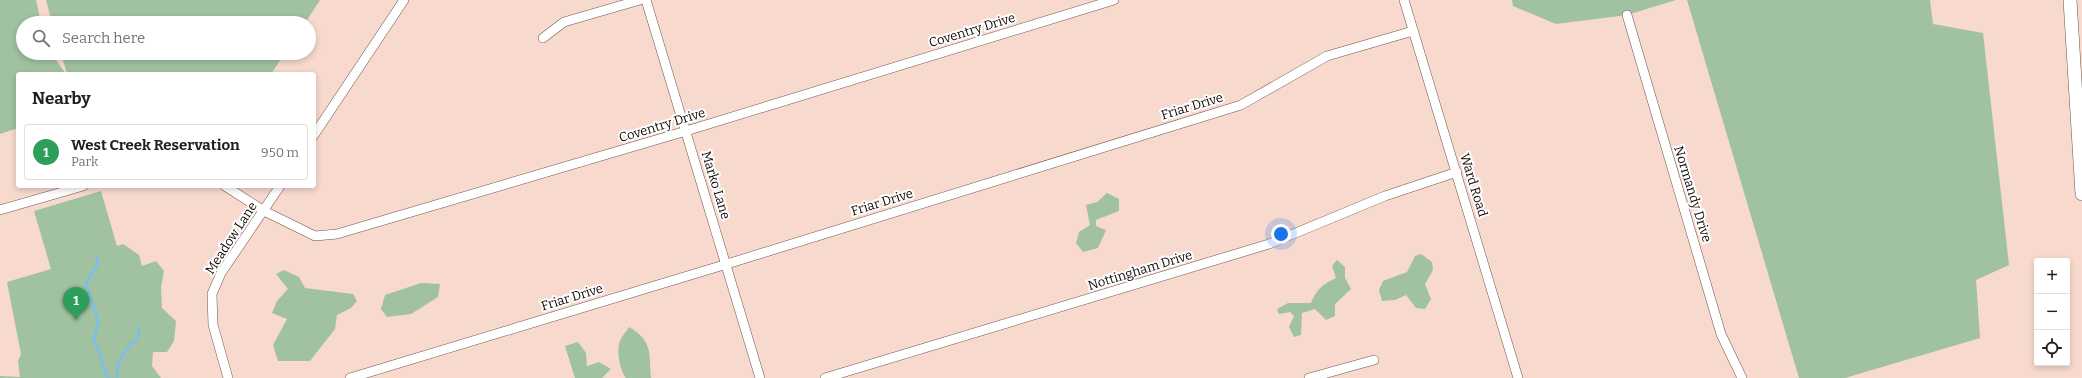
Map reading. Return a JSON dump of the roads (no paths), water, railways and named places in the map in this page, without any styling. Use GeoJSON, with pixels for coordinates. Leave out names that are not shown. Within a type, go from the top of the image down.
{"type":"FeatureCollection","features":[{"type":"Feature","properties":{"kind":"main road"},"geometry":{"type":"LineString","coordinates":[[2070,0],[2082,194]]}},
{"type":"Feature","properties":{"kind":"street"},"geometry":{"type":"LineString","coordinates":[[316,132],[404,0]]}},
{"type":"Feature","properties":{"kind":"street"},"geometry":{"type":"LineString","coordinates":[[543,38],[564,22],[640,0]]}},
{"type":"Feature","properties":{"kind":"street","name":"Marko Lane"},"geometry":{"type":"LineString","coordinates":[[646,0],[760,378]]}},
{"type":"Feature","properties":{"kind":"street","name":"Coventry Drive"},"geometry":{"type":"LineString","coordinates":[[228,188],[264,211],[315,236],[338,234],[686,131],[1114,0]]}},
{"type":"Feature","properties":{"kind":"street","name":"Ward Road"},"geometry":{"type":"LineString","coordinates":[[1404,0],[1518,378]]}},
{"type":"Feature","properties":{"kind":"street","name":"Normandy Drive"},"geometry":{"type":"LineString","coordinates":[[1627,15],[1721,334],[1742,378]]}},
{"type":"Feature","properties":{"kind":"street","name":"Friar Drive"},"geometry":{"type":"LineString","coordinates":[[350,378],[1241,105],[1327,56],[1414,31]]}},
{"type":"Feature","properties":{"kind":"street","name":"Nottingham Drive"},"geometry":{"type":"LineString","coordinates":[[825,378],[1269,244],[1385,196],[1457,172]]}},
{"type":"Feature","properties":{"kind":"street"},"geometry":{"type":"LineString","coordinates":[[0,210],[76,188]]}},
{"type":"Feature","properties":{"kind":"street","name":"Meadow Lane"},"geometry":{"type":"LineString","coordinates":[[228,378],[213,325],[212,294],[222,273],[279,188]]}},
{"type":"Feature","properties":{"kind":"street"},"geometry":{"type":"LineString","coordinates":[[1309,378],[1374,360]]}},
{"type":"Feature","properties":{"kind":"waterway"},"geometry":{"type":"LineString","coordinates":[[96,256],[98,264],[86,283],[98,321],[94,341],[101,356],[103,369],[109,378]]}},
{"type":"Feature","properties":{"kind":"waterway"},"geometry":{"type":"LineString","coordinates":[[117,378],[120,361],[126,350],[138,338],[139,327]]}},
{"type":"Feature","properties":{"kind":"place","name":"West Creek Reservation"},"geometry":{"type":"Point","coordinates":[76,320]}}]}
